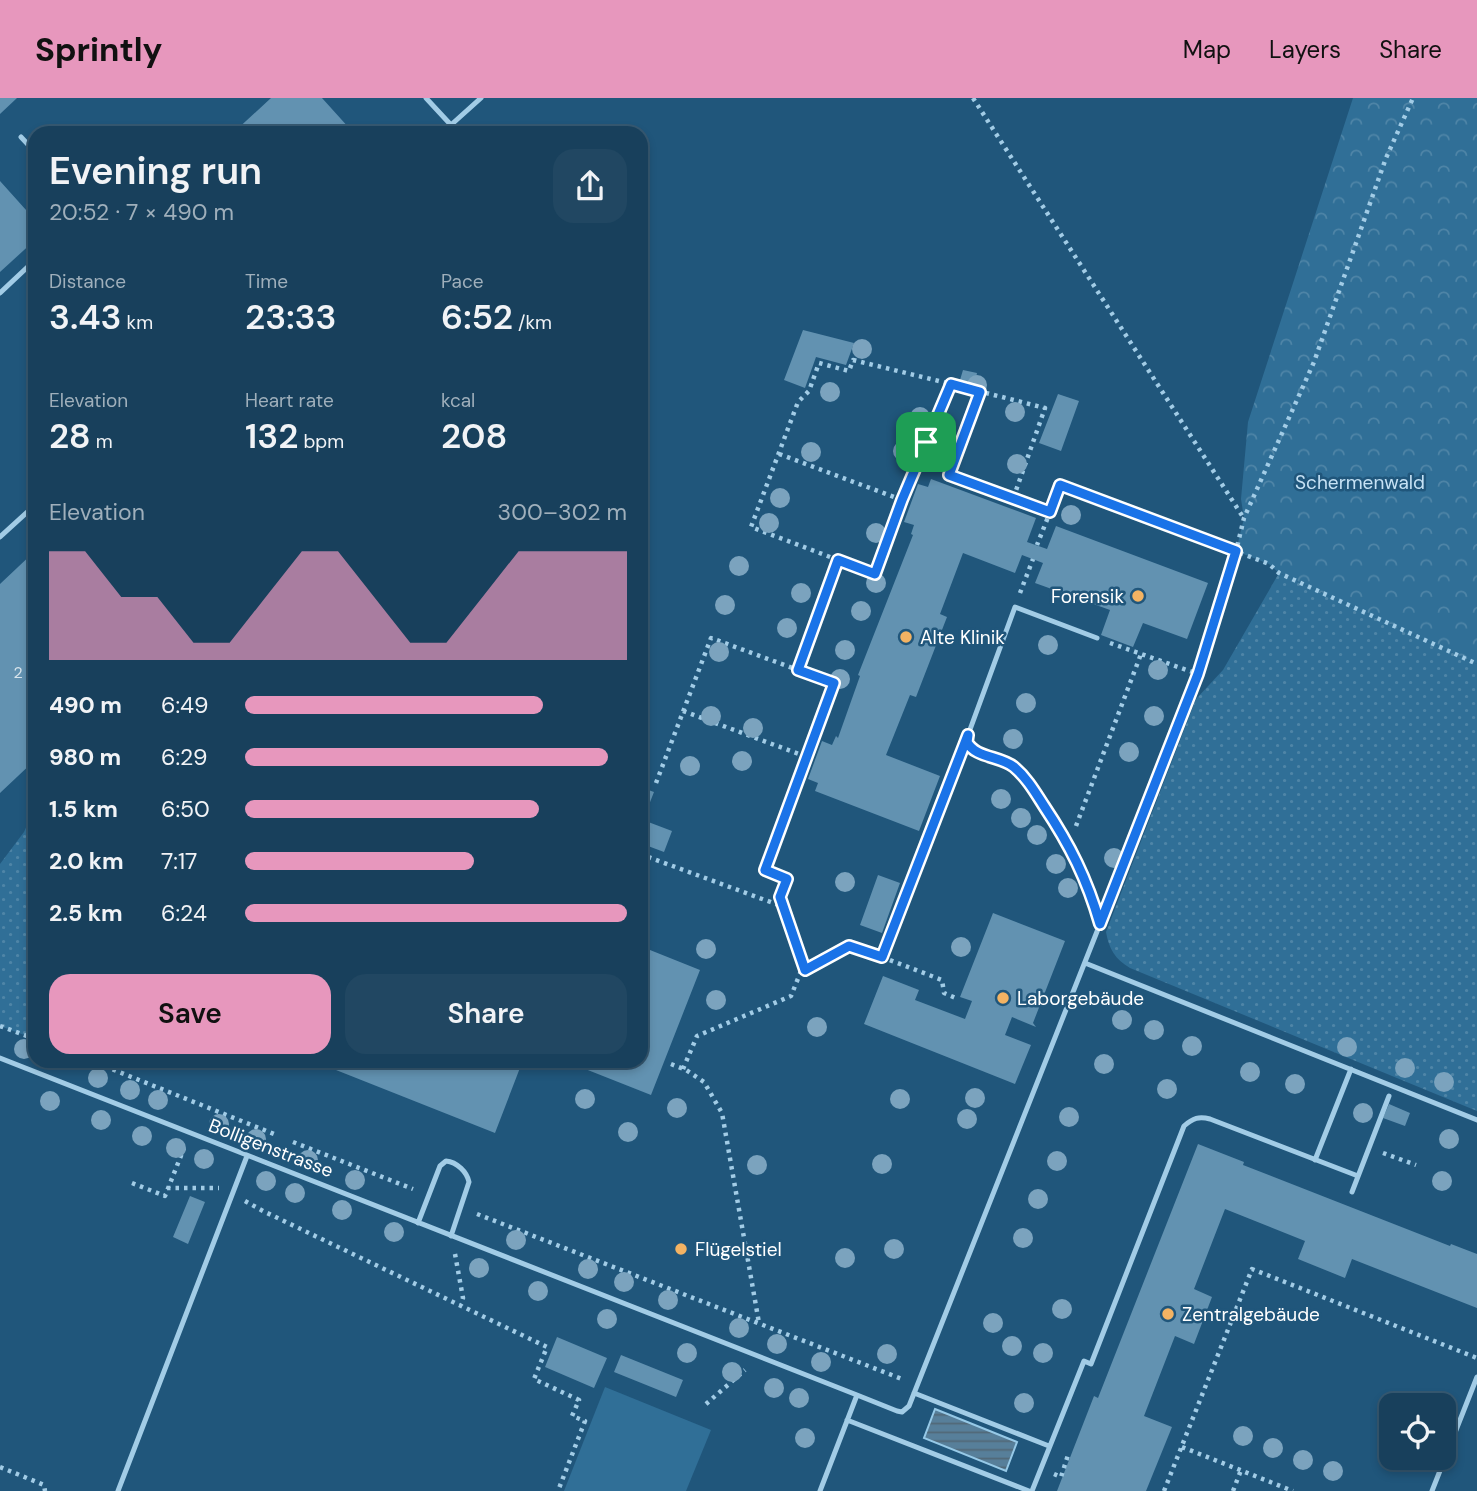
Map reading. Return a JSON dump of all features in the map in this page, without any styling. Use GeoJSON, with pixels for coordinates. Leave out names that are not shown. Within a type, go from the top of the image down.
{"type":"FeatureCollection","features":[{"type":"Feature","properties":{"kind":"lane"},"geometry":{"type":"LineString","coordinates":[[426,98],[451,125],[481,98]]}},
{"type":"Feature","properties":{"kind":"lane"},"geometry":{"type":"LineString","coordinates":[[21,137],[28,144]]}},
{"type":"Feature","properties":{"kind":"lane"},"geometry":{"type":"LineString","coordinates":[[0,293],[28,267]]}},
{"type":"Feature","properties":{"kind":"lane"},"geometry":{"type":"LineString","coordinates":[[0,537],[28,511]]}},
{"type":"Feature","properties":{"kind":"lane"},"geometry":{"type":"LineString","coordinates":[[1049,1446],[914,1394],[1100,924],[1091,894],[1069,844],[1028,780],[1009,764],[972,749],[967,742],[968,735],[1015,607],[1097,638]]}},
{"type":"Feature","properties":{"kind":"lane"},"geometry":{"type":"LineString","coordinates":[[1085,963],[1477,1120]]}},
{"type":"Feature","properties":{"kind":"lane","name":"Bolligenstrasse"},"geometry":{"type":"LineString","coordinates":[[0,1058],[902,1412],[909,1406],[914,1394]]}},
{"type":"Feature","properties":{"kind":"lane"},"geometry":{"type":"LineString","coordinates":[[1315,1160],[1351,1069]]}},
{"type":"Feature","properties":{"kind":"lane"},"geometry":{"type":"LineString","coordinates":[[1352,1192],[1389,1096]]}},
{"type":"Feature","properties":{"kind":"lane"},"geometry":{"type":"LineString","coordinates":[[847,1420],[1030,1491],[1084,1361],[1091,1364],[1184,1126],[1191,1119],[1201,1116],[1210,1119],[1358,1176]]}},
{"type":"Feature","properties":{"kind":"lane"},"geometry":{"type":"LineString","coordinates":[[118,1491],[247,1156]]}},
{"type":"Feature","properties":{"kind":"lane"},"geometry":{"type":"LineString","coordinates":[[418,1223],[440,1166],[446,1161],[452,1162],[469,1178],[468,1189],[452,1236]]}},
{"type":"Feature","properties":{"kind":"lane"},"geometry":{"type":"LineString","coordinates":[[1432,1491],[1477,1377]]}},
{"type":"Feature","properties":{"kind":"lane"},"geometry":{"type":"LineString","coordinates":[[820,1491],[857,1395]]}},
{"type":"Feature","properties":{"kind":"path"},"geometry":{"type":"LineString","coordinates":[[973,98],[1244,517]]}},
{"type":"Feature","properties":{"kind":"path"},"geometry":{"type":"LineString","coordinates":[[1100,924],[1198,674],[1244,517],[1314,362],[1386,158],[1413,98]]}},
{"type":"Feature","properties":{"kind":"path"},"geometry":{"type":"LineString","coordinates":[[951,384],[902,500],[875,574],[751,527],[799,402],[809,391],[819,363],[849,371],[853,360],[951,384],[1045,408],[1013,499]]}},
{"type":"Feature","properties":{"kind":"path"},"geometry":{"type":"LineString","coordinates":[[980,392],[949,475],[1050,512]]}},
{"type":"Feature","properties":{"kind":"path"},"geometry":{"type":"LineString","coordinates":[[779,454],[902,500]]}},
{"type":"Feature","properties":{"kind":"path"},"geometry":{"type":"LineString","coordinates":[[1037,545],[1060,485],[1269,564],[1279,573],[1477,664]]}},
{"type":"Feature","properties":{"kind":"path"},"geometry":{"type":"LineString","coordinates":[[1015,607],[1033,559]]}},
{"type":"Feature","properties":{"kind":"path"},"geometry":{"type":"LineString","coordinates":[[798,670],[838,560]]}},
{"type":"Feature","properties":{"kind":"path"},"geometry":{"type":"LineString","coordinates":[[656,783],[710,638],[834,683],[765,870],[787,879],[780,897],[805,970]]}},
{"type":"Feature","properties":{"kind":"path"},"geometry":{"type":"LineString","coordinates":[[1097,638],[1198,674]]}},
{"type":"Feature","properties":{"kind":"path"},"geometry":{"type":"LineString","coordinates":[[1069,844],[1141,654]]}},
{"type":"Feature","properties":{"kind":"path"},"geometry":{"type":"LineString","coordinates":[[683,711],[807,757]]}},
{"type":"Feature","properties":{"kind":"path"},"geometry":{"type":"LineString","coordinates":[[882,957],[968,735]]}},
{"type":"Feature","properties":{"kind":"path"},"geometry":{"type":"LineString","coordinates":[[648,857],[783,907]]}},
{"type":"Feature","properties":{"kind":"path"},"geometry":{"type":"LineString","coordinates":[[683,1069],[696,1036],[791,996],[800,973],[849,946],[942,980],[944,993],[958,999]]}},
{"type":"Feature","properties":{"kind":"path"},"geometry":{"type":"LineString","coordinates":[[0,1026],[28,1036]]}},
{"type":"Feature","properties":{"kind":"path"},"geometry":{"type":"LineString","coordinates":[[671,1064],[704,1082],[724,1118],[759,1324]]}},
{"type":"Feature","properties":{"kind":"path"},"geometry":{"type":"LineString","coordinates":[[109,1068],[274,1134]]}},
{"type":"Feature","properties":{"kind":"path"},"geometry":{"type":"LineString","coordinates":[[132,1183],[165,1196],[190,1133]]}},
{"type":"Feature","properties":{"kind":"path"},"geometry":{"type":"LineString","coordinates":[[293,1142],[429,1195]]}},
{"type":"Feature","properties":{"kind":"path"},"geometry":{"type":"LineString","coordinates":[[1369,1147],[1416,1166]]}},
{"type":"Feature","properties":{"kind":"path"},"geometry":{"type":"LineString","coordinates":[[167,1188],[218,1187],[233,1193],[262,1211],[547,1347],[534,1379],[579,1400],[572,1416],[585,1422],[558,1491]]}},
{"type":"Feature","properties":{"kind":"path"},"geometry":{"type":"LineString","coordinates":[[461,1208],[918,1385]]}},
{"type":"Feature","properties":{"kind":"path"},"geometry":{"type":"LineString","coordinates":[[452,1236],[463,1298],[461,1306]]}},
{"type":"Feature","properties":{"kind":"path"},"geometry":{"type":"LineString","coordinates":[[1164,1491],[1252,1269],[1477,1359]]}},
{"type":"Feature","properties":{"kind":"path"},"geometry":{"type":"LineString","coordinates":[[706,1404],[760,1357]]}},
{"type":"Feature","properties":{"kind":"path"},"geometry":{"type":"LineString","coordinates":[[1182,1447],[1293,1491]]}},
{"type":"Feature","properties":{"kind":"path"},"geometry":{"type":"LineString","coordinates":[[0,1467],[44,1485],[45,1491]]}},
{"type":"Feature","properties":{"kind":"path"},"geometry":{"type":"LineString","coordinates":[[1233,1491],[1241,1470]]}},
{"type":"Feature","properties":{"kind":"green space","name":"Schermenwald"},"geometry":{"type":"Polygon","coordinates":[[[1353,98],[1477,98],[1477,664],[1279,573],[1269,564],[1236,551],[1244,518],[1241,499],[1248,422],[1353,98]]]}},
{"type":"Feature","properties":{"kind":"green space"},"geometry":{"type":"Polygon","coordinates":[[[1279,573],[1477,664],[1477,1111],[1130,968],[1120,961],[1109,944],[1106,932],[1196,699],[1223,670],[1279,573]]]}},
{"type":"Feature","properties":{"kind":"green space"},"geometry":{"type":"Polygon","coordinates":[[[28,823],[28,1036],[0,1026],[0,864],[28,823]]]}},
{"type":"Feature","properties":{"kind":"green space"},"geometry":{"type":"Polygon","coordinates":[[[605,1387],[711,1430],[686,1491],[564,1491],[605,1387]]]}},
{"type":"Feature","properties":{"kind":"shaded area"},"geometry":{"type":"Polygon","coordinates":[[[935,1409],[1017,1442],[1006,1471],[924,1438],[935,1409]]]}},
{"type":"Feature","properties":{"kind":"building"},"geometry":{"type":"Polygon","coordinates":[[[0,98],[17,98],[0,114],[0,98]]]}},
{"type":"Feature","properties":{"kind":"building"},"geometry":{"type":"Polygon","coordinates":[[[271,98],[322,98],[347,126],[241,126],[271,98]]]}},
{"type":"Feature","properties":{"kind":"building"},"geometry":{"type":"Polygon","coordinates":[[[0,181],[28,212],[28,246],[0,272],[0,181]]]}},
{"type":"Feature","properties":{"kind":"building"},"geometry":{"type":"Polygon","coordinates":[[[803,330],[854,343],[846,365],[816,357],[805,388],[784,380],[803,330]]]}},
{"type":"Feature","properties":{"kind":"building"},"geometry":{"type":"Polygon","coordinates":[[[963,370],[977,373],[975,383],[960,380],[963,370]]]}},
{"type":"Feature","properties":{"kind":"building"},"geometry":{"type":"Polygon","coordinates":[[[1058,394],[1079,401],[1061,451],[1039,443],[1058,394]]]}},
{"type":"Feature","properties":{"kind":"building","name":"Alte Klinik"},"geometry":{"type":"Polygon","coordinates":[[[931,479],[1036,518],[1027,542],[1047,549],[1056,526],[1208,583],[1187,639],[1143,623],[1133,647],[1101,635],[1110,610],[1035,583],[1043,563],[1022,555],[1015,573],[963,553],[940,614],[947,617],[916,697],[910,695],[886,755],[940,776],[919,831],[815,791],[818,783],[808,779],[822,741],[832,745],[836,736],[838,738],[860,676],[858,675],[913,535],[914,525],[904,522],[918,484],[928,487],[931,479]]]}},
{"type":"Feature","properties":{"kind":"building"},"geometry":{"type":"Polygon","coordinates":[[[28,558],[28,767],[0,793],[0,584],[28,558]]]}},
{"type":"Feature","properties":{"kind":"building"},"geometry":{"type":"Polygon","coordinates":[[[648,790],[654,792],[648,807],[648,790]]]}},
{"type":"Feature","properties":{"kind":"building"},"geometry":{"type":"Polygon","coordinates":[[[648,822],[672,831],[664,852],[648,846],[648,822]]]}},
{"type":"Feature","properties":{"kind":"building"},"geometry":{"type":"Polygon","coordinates":[[[878,875],[900,883],[882,933],[860,925],[878,875]]]}},
{"type":"Feature","properties":{"kind":"building","name":"Laborgebäude"},"geometry":{"type":"Polygon","coordinates":[[[993,913],[1065,941],[1033,1023],[1036,1027],[1012,1017],[1005,1035],[1031,1045],[1015,1084],[864,1024],[883,976],[919,990],[915,1000],[965,1019],[972,1001],[960,997],[993,913]]]}},
{"type":"Feature","properties":{"kind":"building"},"geometry":{"type":"Polygon","coordinates":[[[648,949],[700,970],[651,1095],[583,1068],[648,1068],[648,949]]]}},
{"type":"Feature","properties":{"kind":"building"},"geometry":{"type":"Polygon","coordinates":[[[337,1068],[520,1068],[495,1133],[336,1070],[337,1068]]]}},
{"type":"Feature","properties":{"kind":"building"},"geometry":{"type":"Polygon","coordinates":[[[1389,1104],[1410,1113],[1405,1126],[1383,1118],[1389,1104]]]}},
{"type":"Feature","properties":{"kind":"building","name":"Zentralgebäude"},"geometry":{"type":"Polygon","coordinates":[[[1198,1144],[1244,1162],[1243,1165],[1450,1246],[1451,1244],[1477,1254],[1477,1308],[1352,1259],[1345,1278],[1298,1259],[1305,1241],[1225,1209],[1194,1289],[1212,1297],[1194,1344],[1175,1336],[1144,1416],[1172,1427],[1146,1491],[1057,1491],[1094,1396],[1098,1398],[1198,1144]]]}},
{"type":"Feature","properties":{"kind":"building"},"geometry":{"type":"Polygon","coordinates":[[[190,1196],[205,1202],[188,1244],[173,1237],[190,1196]]]}},
{"type":"Feature","properties":{"kind":"building"},"geometry":{"type":"Polygon","coordinates":[[[557,1337],[607,1358],[594,1388],[545,1367],[557,1337]]]}},
{"type":"Feature","properties":{"kind":"building"},"geometry":{"type":"Polygon","coordinates":[[[621,1355],[683,1380],[676,1397],[614,1372],[621,1355]]]}},
{"type":"Feature","properties":{"kind":"place","name":"Forensik"},"geometry":{"type":"Point","coordinates":[1138,596]}},
{"type":"Feature","properties":{"kind":"place","name":"Alte Klinik"},"geometry":{"type":"Point","coordinates":[906,637]}},
{"type":"Feature","properties":{"kind":"place","name":"Laborgebäude"},"geometry":{"type":"Point","coordinates":[1003,998]}},
{"type":"Feature","properties":{"kind":"place","name":"Flügelstiel"},"geometry":{"type":"Point","coordinates":[681,1249]}},
{"type":"Feature","properties":{"kind":"place","name":"Zentralgebäude"},"geometry":{"type":"Point","coordinates":[1168,1314]}},
{"type":"Feature","properties":{"kind":"route"},"geometry":{"type":"LineString","coordinates":[[951,384],[980,392],[949,475],[1050,512],[1060,485],[1236,551],[1198,674],[1100,924],[1091,894],[1069,844],[1028,780],[1014,766],[972,749],[967,742],[968,735],[882,957],[849,946],[805,970],[780,897],[787,879],[765,870],[834,683],[798,670],[838,560],[875,574],[926,442],[951,384]]}}]}
